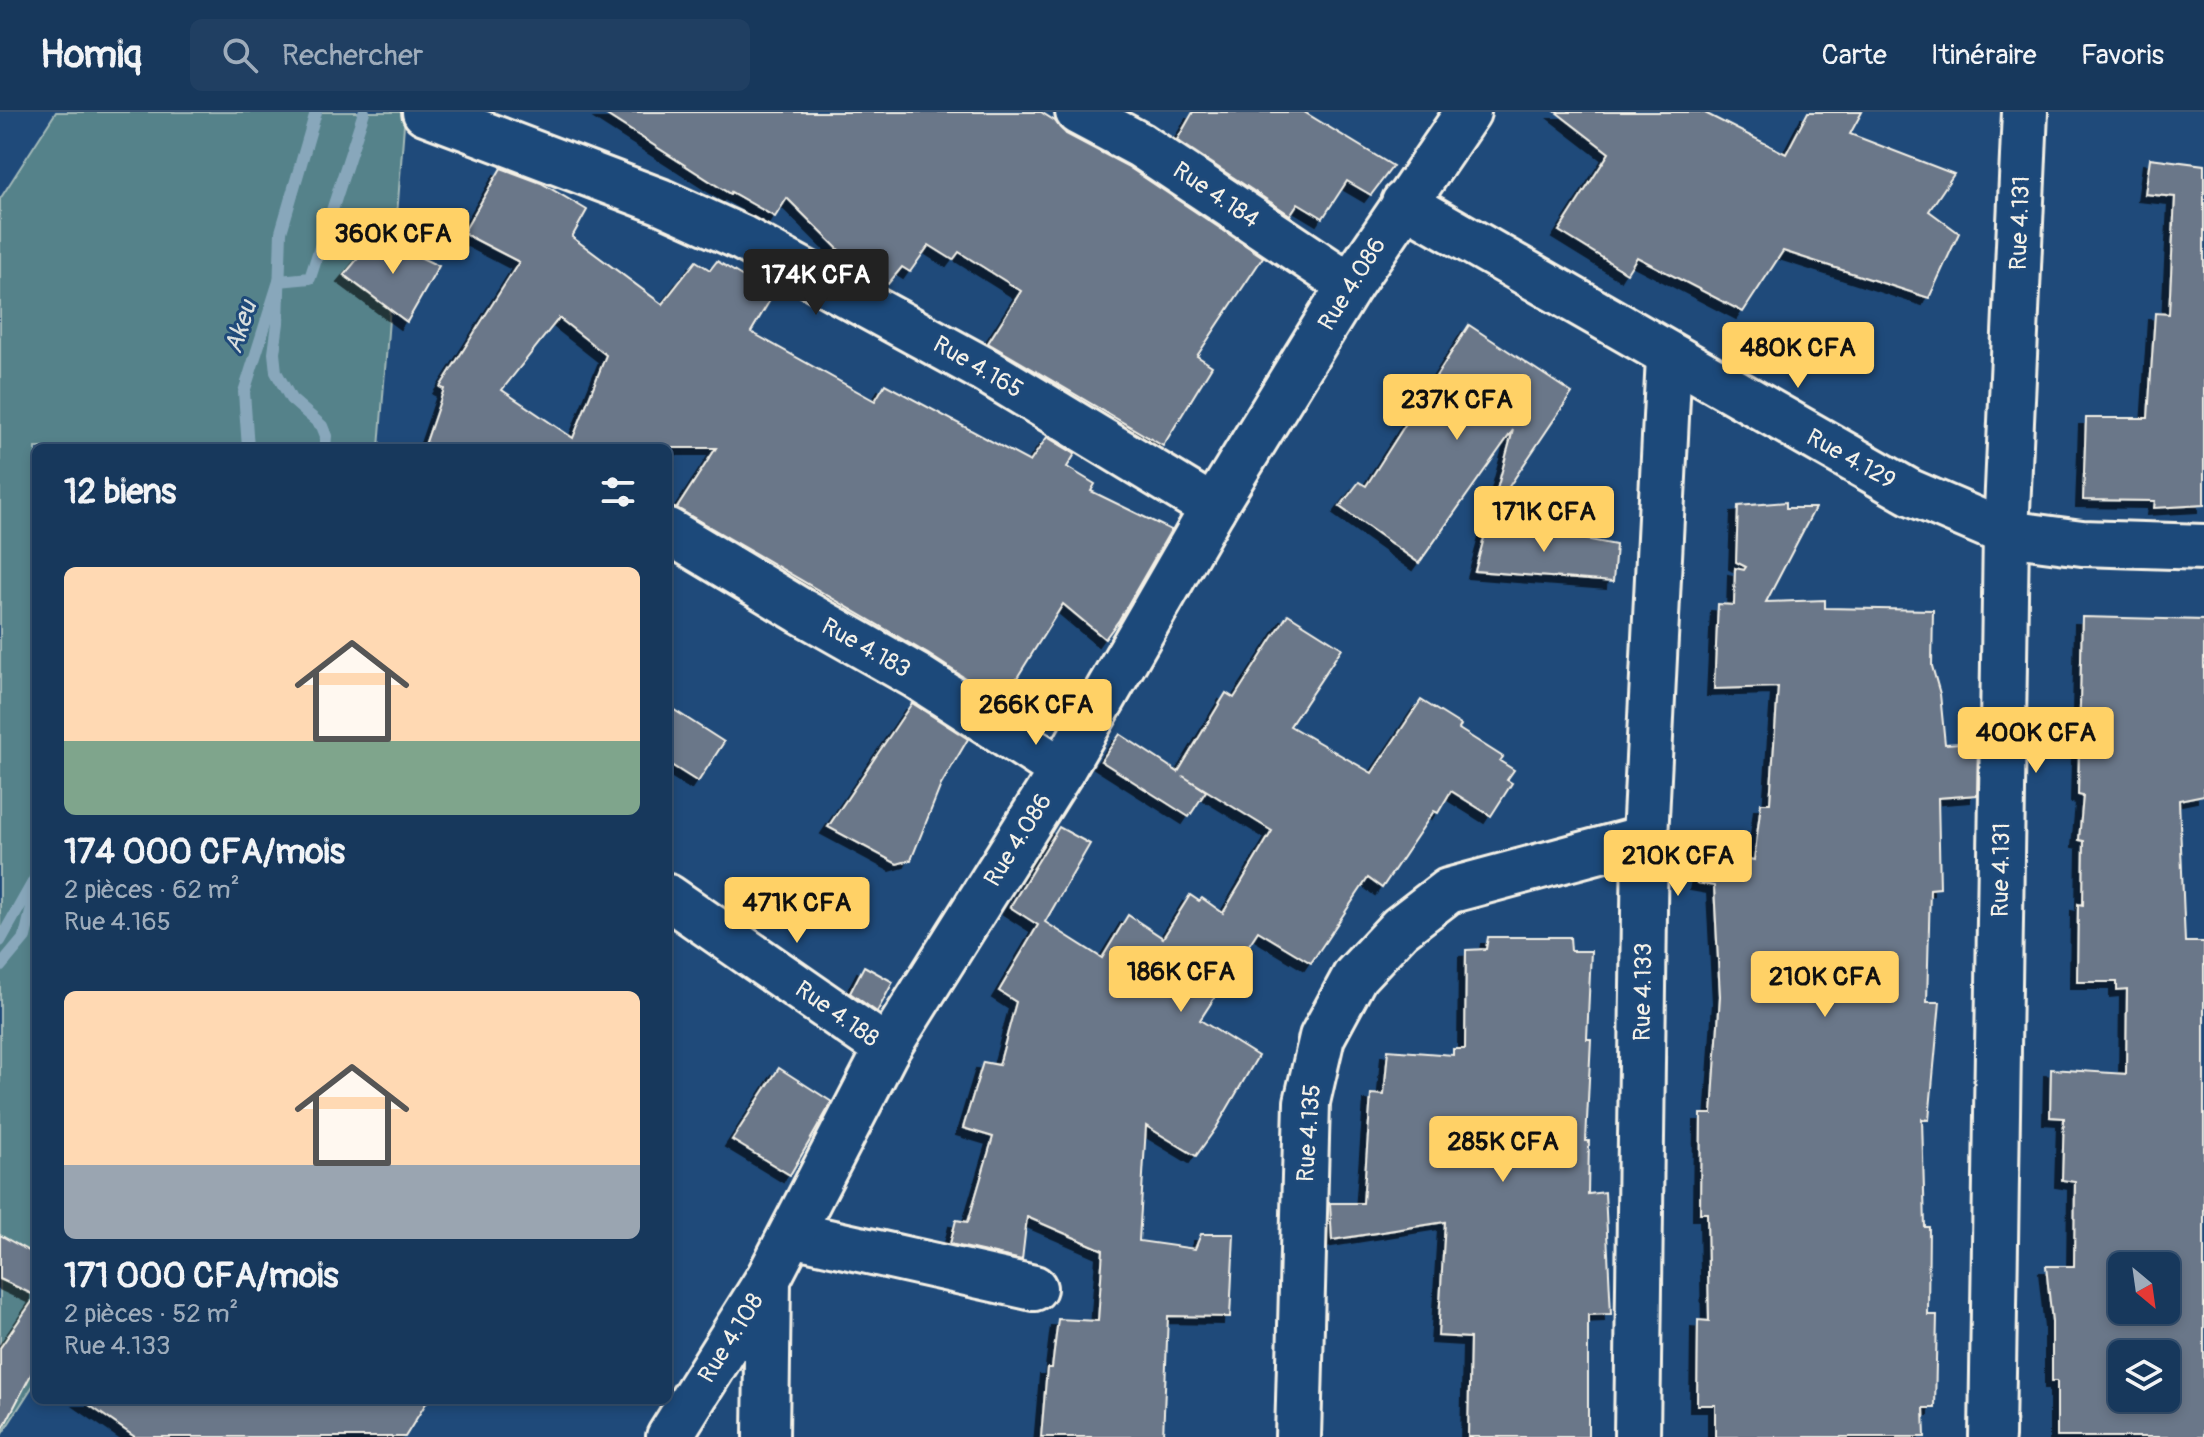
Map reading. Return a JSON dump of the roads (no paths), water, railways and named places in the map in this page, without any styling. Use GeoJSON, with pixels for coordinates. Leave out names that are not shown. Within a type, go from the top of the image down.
{"type":"FeatureCollection","features":[{"type":"Feature","properties":{"kind":"street","name":"Rue 4.165"},"geometry":{"type":"LineString","coordinates":[[425,112],[660,201],[742,238],[985,370],[1213,508]]}},
{"type":"Feature","properties":{"kind":"street","name":"Rue 4.184"},"geometry":{"type":"LineString","coordinates":[[1078,112],[1140,145],[1350,285]]}},
{"type":"Feature","properties":{"kind":"street","name":"Rue 4.086"},"geometry":{"type":"LineString","coordinates":[[766,1437],[768,1279],[887,1049],[1062,770],[1213,508],[1350,285],[1468,112]]}},
{"type":"Feature","properties":{"kind":"street","name":"Rue 4.131"},"geometry":{"type":"LineString","coordinates":[[1992,1437],[2006,533],[2025,112]]}},
{"type":"Feature","properties":{"kind":"street","name":"Rue 4.129"},"geometry":{"type":"LineString","coordinates":[[1404,203],[1910,492],[2006,533],[2082,543],[2204,547]]}},
{"type":"Feature","properties":{"kind":"street","name":"Rue 4.133"},"geometry":{"type":"LineString","coordinates":[[1637,1437],[1645,838],[1669,357]]}},
{"type":"Feature","properties":{"kind":"street","name":"Rue 4.183"},"geometry":{"type":"LineString","coordinates":[[672,533],[916,676],[1062,770]]}},
{"type":"Feature","properties":{"kind":"street","name":"Rue 4.135"},"geometry":{"type":"LineString","coordinates":[[1298,1437],[1307,1102],[1322,1037],[1355,976],[1400,928],[1448,891],[1645,838]]}},
{"type":"Feature","properties":{"kind":"street","name":"Rue 4.188"},"geometry":{"type":"LineString","coordinates":[[672,900],[887,1049]]}},
{"type":"Feature","properties":{"kind":"street"},"geometry":{"type":"LineString","coordinates":[[792,1234],[1034,1288]]}},
{"type":"Feature","properties":{"kind":"street","name":"Rue 4.108"},"geometry":{"type":"LineString","coordinates":[[669,1437],[768,1279]]}},
{"type":"Feature","properties":{"kind":"waterway","name":"Akeu"},"geometry":{"type":"LineString","coordinates":[[316,112],[281,232],[274,353],[276,372],[291,399],[322,426],[325,444]]}},
{"type":"Feature","properties":{"kind":"waterway","name":"Akeu"},"geometry":{"type":"LineString","coordinates":[[248,444],[244,392],[279,281],[310,278],[364,112]]}},
{"type":"Feature","properties":{"kind":"waterway","name":"Akeu"},"geometry":{"type":"LineString","coordinates":[[0,941],[32,884]]}},
{"type":"Feature","properties":{"kind":"waterway"},"geometry":{"type":"LineString","coordinates":[[0,967],[25,937],[32,907]]}}]}
